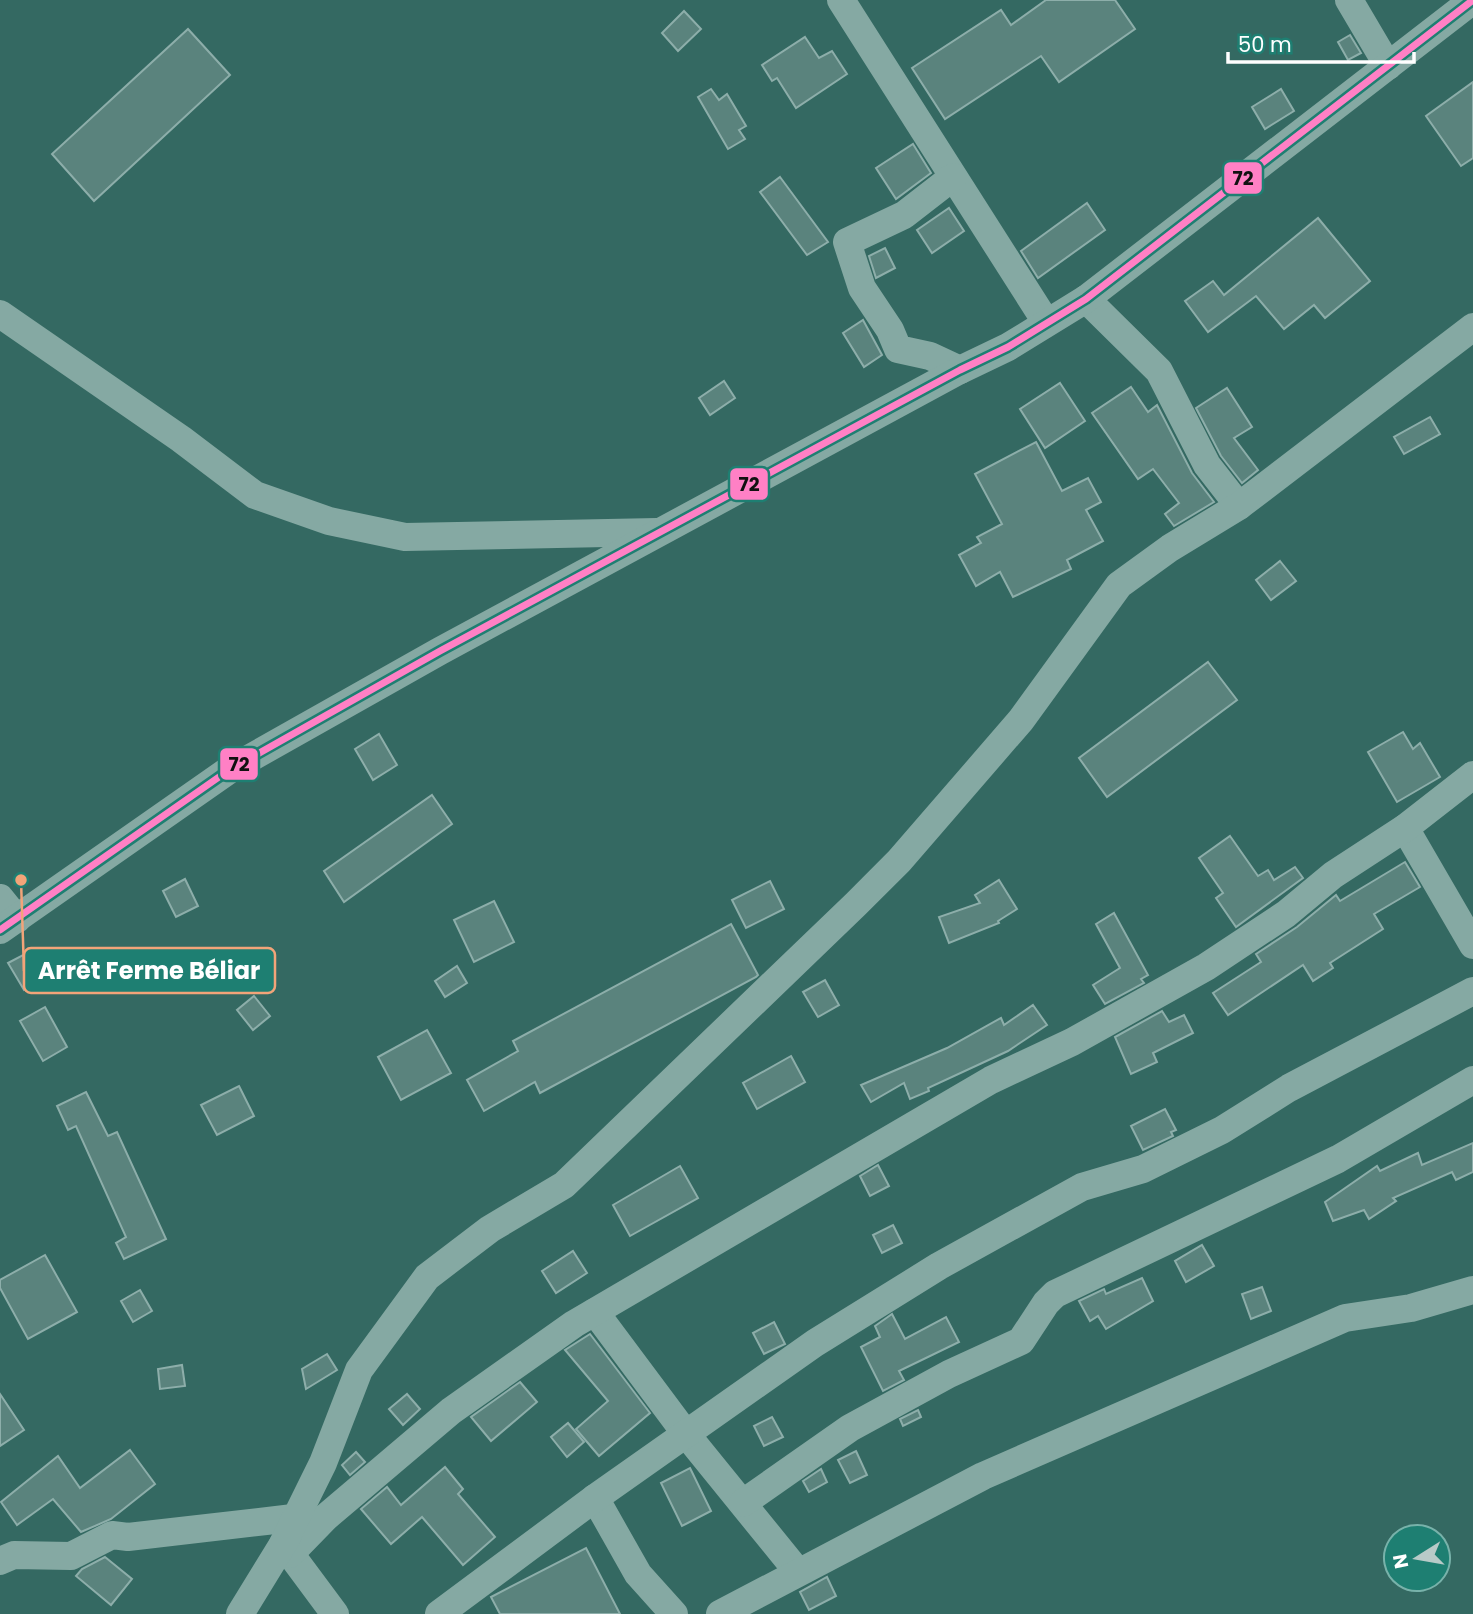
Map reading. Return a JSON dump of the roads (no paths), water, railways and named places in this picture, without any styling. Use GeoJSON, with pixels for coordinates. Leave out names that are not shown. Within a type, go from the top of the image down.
{"type":"FeatureCollection","features":[{"type":"Feature","properties":{"kind":"street"},"geometry":{"type":"LineString","coordinates":[[841,0],[1046,322]]}},
{"type":"Feature","properties":{"kind":"street"},"geometry":{"type":"LineString","coordinates":[[1349,0],[1388,66]]}},
{"type":"Feature","properties":{"kind":"street"},"geometry":{"type":"LineString","coordinates":[[6,916],[229,770],[440,651],[960,370],[1008,347],[1086,299],[1473,0]]}},
{"type":"Feature","properties":{"kind":"street"},"geometry":{"type":"LineString","coordinates":[[953,177],[904,215],[847,242],[862,288],[890,330],[898,349],[930,356],[960,370]]}},
{"type":"Feature","properties":{"kind":"street"},"geometry":{"type":"LineString","coordinates":[[1086,299],[1159,371],[1207,465],[1239,506]]}},
{"type":"Feature","properties":{"kind":"street"},"geometry":{"type":"LineString","coordinates":[[0,314],[181,439],[255,495],[329,521],[405,537],[663,532]]}},
{"type":"Feature","properties":{"kind":"street"},"geometry":{"type":"LineString","coordinates":[[335,1614],[286,1549],[293,1518],[323,1463],[359,1370],[427,1278],[490,1229],[564,1185],[899,861],[1021,720],[1119,584],[1170,548],[1239,506],[1473,327]]}},
{"type":"Feature","properties":{"kind":"street"},"geometry":{"type":"LineString","coordinates":[[240,1614],[286,1549],[451,1410],[595,1312],[991,1080],[1072,1042],[1206,967],[1286,914],[1334,875],[1405,828],[1473,775]]}},
{"type":"Feature","properties":{"kind":"street"},"geometry":{"type":"LineString","coordinates":[[1405,828],[1473,945]]}},
{"type":"Feature","properties":{"kind":"street"},"geometry":{"type":"LineString","coordinates":[[439,1614],[595,1498],[815,1343],[939,1266],[1082,1188],[1143,1169],[1222,1130],[1289,1088],[1473,991]]}},
{"type":"Feature","properties":{"kind":"street"},"geometry":{"type":"LineString","coordinates":[[743,1503],[850,1428],[948,1374],[1020,1341],[1055,1294],[1338,1159],[1473,1080]]}},
{"type":"Feature","properties":{"kind":"street"},"geometry":{"type":"LineString","coordinates":[[720,1614],[984,1476],[1345,1318],[1411,1308],[1473,1290]]}},
{"type":"Feature","properties":{"kind":"street"},"geometry":{"type":"LineString","coordinates":[[595,1312],[687,1434],[797,1572]]}},
{"type":"Feature","properties":{"kind":"street"},"geometry":{"type":"LineString","coordinates":[[595,1498],[638,1574],[652,1593],[674,1614]]}},
{"type":"Feature","properties":{"kind":"street"},"geometry":{"type":"LineString","coordinates":[[0,1561],[14,1555],[71,1556],[112,1535],[128,1537],[293,1518]]}},
{"type":"Feature","properties":{"kind":"place","name":"Arrêt Ferme Béliar"},"geometry":{"type":"Point","coordinates":[21,880]}}]}
